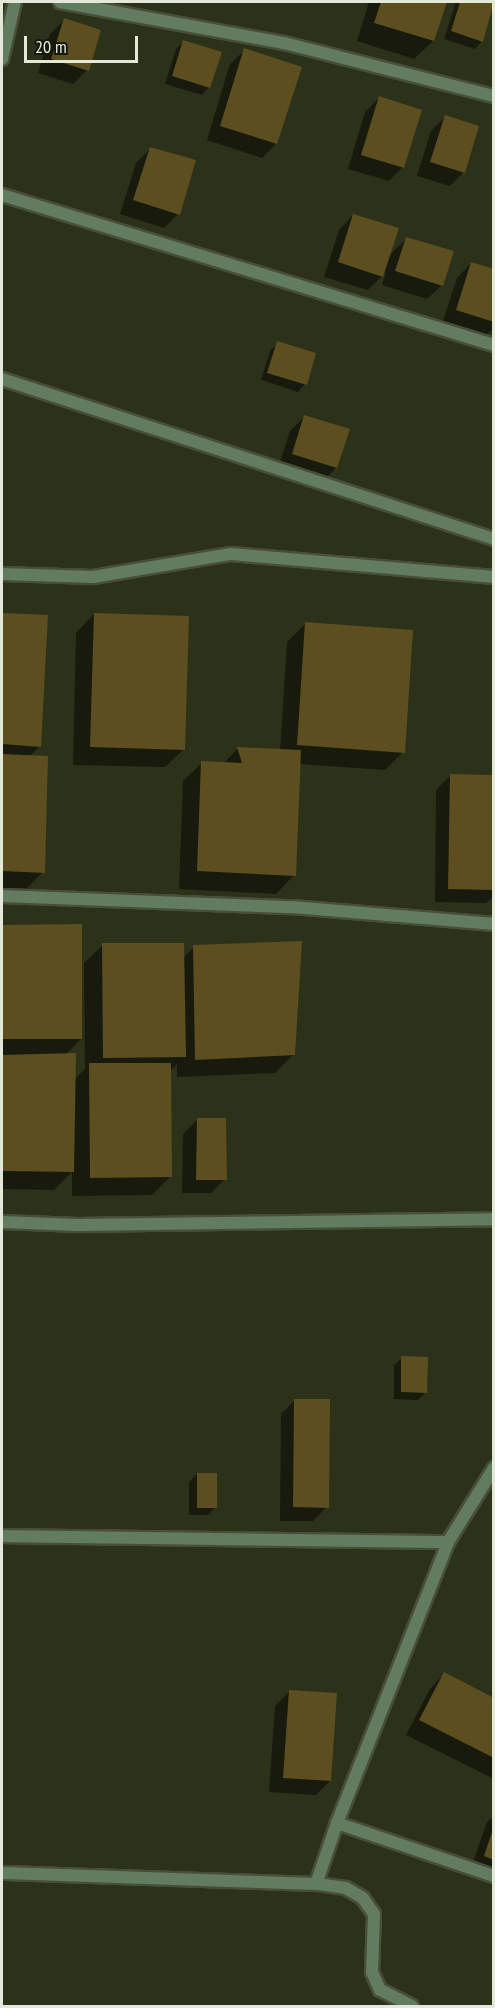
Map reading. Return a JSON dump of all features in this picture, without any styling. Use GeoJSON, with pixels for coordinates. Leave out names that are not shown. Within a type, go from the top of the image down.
{"type":"FeatureCollection","features":[{"type":"Feature","properties":{"kind":"street"},"geometry":{"type":"LineString","coordinates":[[2,60],[15,2]]}},
{"type":"Feature","properties":{"kind":"street"},"geometry":{"type":"LineString","coordinates":[[60,2],[284,43],[494,96]]}},
{"type":"Feature","properties":{"kind":"street"},"geometry":{"type":"LineString","coordinates":[[2,195],[494,345]]}},
{"type":"Feature","properties":{"kind":"street"},"geometry":{"type":"LineString","coordinates":[[2,379],[494,539]]}},
{"type":"Feature","properties":{"kind":"street"},"geometry":{"type":"LineString","coordinates":[[2,574],[93,577],[174,561],[231,554],[494,577]]}},
{"type":"Feature","properties":{"kind":"street"},"geometry":{"type":"LineString","coordinates":[[2,896],[292,907],[494,924]]}},
{"type":"Feature","properties":{"kind":"street"},"geometry":{"type":"LineString","coordinates":[[2,1222],[78,1225],[494,1219]]}},
{"type":"Feature","properties":{"kind":"street"},"geometry":{"type":"LineString","coordinates":[[316,1884],[337,1823],[448,1542],[494,1468]]}},
{"type":"Feature","properties":{"kind":"street"},"geometry":{"type":"LineString","coordinates":[[2,1536],[448,1542]]}},
{"type":"Feature","properties":{"kind":"street"},"geometry":{"type":"LineString","coordinates":[[337,1823],[494,1876]]}},
{"type":"Feature","properties":{"kind":"street"},"geometry":{"type":"LineString","coordinates":[[2,1873],[316,1884],[346,1888],[363,1898],[374,1914],[372,1972],[380,1990],[412,2007]]}},
{"type":"Feature","properties":{"kind":"building"},"geometry":{"type":"Polygon","coordinates":[[[381,2],[447,2],[434,41],[374,23],[381,2]]]}},
{"type":"Feature","properties":{"kind":"building"},"geometry":{"type":"Polygon","coordinates":[[[460,2],[494,2],[483,42],[451,31],[460,2]]]}},
{"type":"Feature","properties":{"kind":"building"},"geometry":{"type":"Polygon","coordinates":[[[64,18],[101,30],[89,71],[51,59],[64,18]]]}},
{"type":"Feature","properties":{"kind":"building"},"geometry":{"type":"Polygon","coordinates":[[[183,40],[222,52],[210,88],[172,76],[183,40]]]}},
{"type":"Feature","properties":{"kind":"building"},"geometry":{"type":"Polygon","coordinates":[[[244,48],[302,67],[277,144],[220,126],[244,48]]]}},
{"type":"Feature","properties":{"kind":"building"},"geometry":{"type":"Polygon","coordinates":[[[379,96],[422,110],[404,168],[361,155],[379,96]]]}},
{"type":"Feature","properties":{"kind":"building"},"geometry":{"type":"Polygon","coordinates":[[[445,115],[479,126],[465,173],[430,162],[445,115]]]}},
{"type":"Feature","properties":{"kind":"building"},"geometry":{"type":"Polygon","coordinates":[[[150,147],[196,160],[180,215],[133,200],[150,147]]]}},
{"type":"Feature","properties":{"kind":"building"},"geometry":{"type":"Polygon","coordinates":[[[353,214],[399,228],[383,277],[338,262],[353,214]]]}},
{"type":"Feature","properties":{"kind":"building"},"geometry":{"type":"Polygon","coordinates":[[[406,237],[454,251],[443,286],[395,271],[406,237]]]}},
{"type":"Feature","properties":{"kind":"building"},"geometry":{"type":"Polygon","coordinates":[[[471,262],[494,269],[494,322],[456,310],[471,262]]]}},
{"type":"Feature","properties":{"kind":"building"},"geometry":{"type":"Polygon","coordinates":[[[277,341],[316,353],[307,385],[267,373],[277,341]]]}},
{"type":"Feature","properties":{"kind":"building"},"geometry":{"type":"Polygon","coordinates":[[[304,415],[350,429],[337,468],[292,454],[304,415]]]}},
{"type":"Feature","properties":{"kind":"building"},"geometry":{"type":"Polygon","coordinates":[[[2,613],[48,615],[41,747],[2,744],[2,613]]]}},
{"type":"Feature","properties":{"kind":"building"},"geometry":{"type":"Polygon","coordinates":[[[94,613],[189,616],[185,750],[90,747],[94,613]]]}},
{"type":"Feature","properties":{"kind":"building"},"geometry":{"type":"Polygon","coordinates":[[[305,622],[413,630],[405,753],[297,745],[305,622]]]}},
{"type":"Feature","properties":{"kind":"building"},"geometry":{"type":"Polygon","coordinates":[[[237,747],[301,750],[296,876],[197,871],[201,761],[242,763],[237,747]]]}},
{"type":"Feature","properties":{"kind":"building"},"geometry":{"type":"Polygon","coordinates":[[[2,754],[48,756],[45,873],[2,871],[2,754]]]}},
{"type":"Feature","properties":{"kind":"building"},"geometry":{"type":"Polygon","coordinates":[[[450,774],[494,775],[494,890],[448,889],[450,774]]]}},
{"type":"Feature","properties":{"kind":"building"},"geometry":{"type":"Polygon","coordinates":[[[82,924],[82,1039],[2,1039],[2,925],[82,924]]]}},
{"type":"Feature","properties":{"kind":"building"},"geometry":{"type":"Polygon","coordinates":[[[302,941],[295,1055],[195,1060],[193,945],[302,941]]]}},
{"type":"Feature","properties":{"kind":"building"},"geometry":{"type":"Polygon","coordinates":[[[102,943],[184,943],[186,1057],[103,1058],[102,943]]]}},
{"type":"Feature","properties":{"kind":"building"},"geometry":{"type":"Polygon","coordinates":[[[76,1053],[74,1172],[2,1171],[2,1055],[76,1053]]]}},
{"type":"Feature","properties":{"kind":"building"},"geometry":{"type":"Polygon","coordinates":[[[89,1063],[171,1063],[172,1177],[90,1178],[89,1063]]]}},
{"type":"Feature","properties":{"kind":"building"},"geometry":{"type":"Polygon","coordinates":[[[197,1118],[226,1118],[227,1180],[196,1180],[197,1118]]]}},
{"type":"Feature","properties":{"kind":"building"},"geometry":{"type":"Polygon","coordinates":[[[401,1356],[428,1357],[427,1393],[401,1392],[401,1356]]]}},
{"type":"Feature","properties":{"kind":"building"},"geometry":{"type":"Polygon","coordinates":[[[294,1399],[330,1399],[329,1508],[293,1507],[294,1399]]]}},
{"type":"Feature","properties":{"kind":"building"},"geometry":{"type":"Polygon","coordinates":[[[197,1473],[217,1473],[217,1508],[197,1508],[197,1473]]]}},
{"type":"Feature","properties":{"kind":"building"},"geometry":{"type":"Polygon","coordinates":[[[444,1672],[494,1698],[494,1758],[419,1720],[444,1672]]]}},
{"type":"Feature","properties":{"kind":"building"},"geometry":{"type":"Polygon","coordinates":[[[289,1690],[337,1693],[331,1781],[283,1778],[289,1690]]]}},
{"type":"Feature","properties":{"kind":"building"},"geometry":{"type":"Polygon","coordinates":[[[494,1829],[494,1860],[484,1856],[494,1829]]]}}]}
